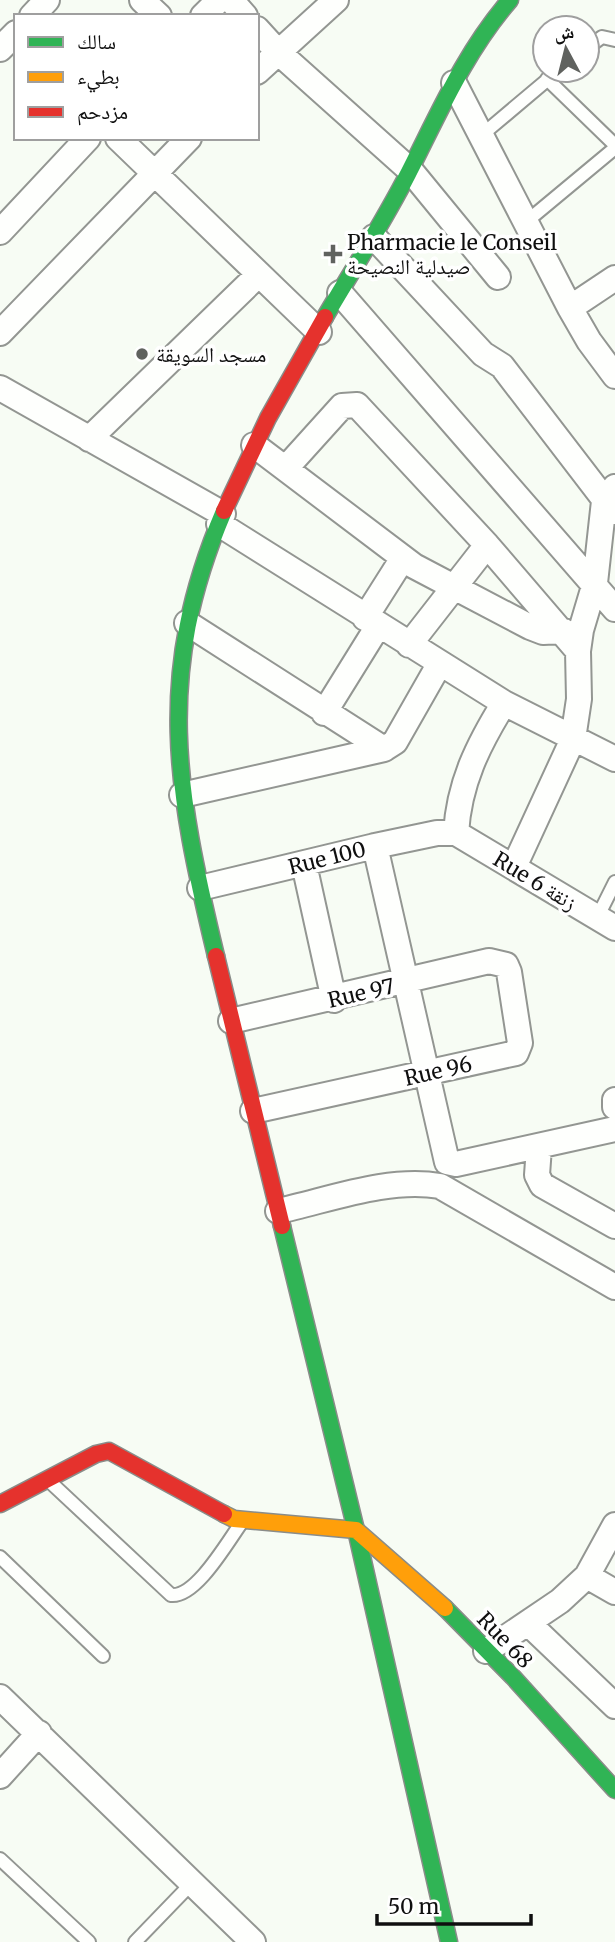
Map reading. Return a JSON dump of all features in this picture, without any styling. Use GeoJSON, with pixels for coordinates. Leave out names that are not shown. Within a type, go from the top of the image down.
{"type":"FeatureCollection","features":[{"type":"Feature","properties":{"kind":"street"},"geometry":{"type":"LineString","coordinates":[[34,14],[47,0]]}},
{"type":"Feature","properties":{"kind":"street"},"geometry":{"type":"LineString","coordinates":[[142,0],[157,14]]}},
{"type":"Feature","properties":{"kind":"street"},"geometry":{"type":"LineString","coordinates":[[206,14],[219,0]]}},
{"type":"Feature","properties":{"kind":"street"},"geometry":{"type":"LineString","coordinates":[[231,0],[243,14]]}},
{"type":"Feature","properties":{"kind":"street"},"geometry":{"type":"LineString","coordinates":[[259,70],[336,0]]}},
{"type":"Feature","properties":{"kind":"street"},"geometry":{"type":"LineString","coordinates":[[449,1942],[356,1530],[200,888],[182,794],[178,702],[180,654],[187,623],[221,519],[254,445],[411,171],[454,83],[487,24],[510,0]]}},
{"type":"Feature","properties":{"kind":"street"},"geometry":{"type":"LineString","coordinates":[[259,31],[278,52],[411,171],[498,278]]}},
{"type":"Feature","properties":{"kind":"street"},"geometry":{"type":"LineString","coordinates":[[454,83],[483,134],[570,309],[615,376]]}},
{"type":"Feature","properties":{"kind":"street"},"geometry":{"type":"LineString","coordinates":[[0,232],[86,140]]}},
{"type":"Feature","properties":{"kind":"street"},"geometry":{"type":"LineString","coordinates":[[119,140],[318,332]]}},
{"type":"Feature","properties":{"kind":"street"},"geometry":{"type":"LineString","coordinates":[[0,333],[187,140]]}},
{"type":"Feature","properties":{"kind":"street"},"geometry":{"type":"LineString","coordinates":[[373,237],[483,354],[502,366],[611,501],[594,583],[571,641],[579,699],[573,739],[514,867]]}},
{"type":"Feature","properties":{"kind":"street"},"geometry":{"type":"LineString","coordinates":[[89,439],[259,274]]}},
{"type":"Feature","properties":{"kind":"street"},"geometry":{"type":"LineString","coordinates":[[570,309],[615,278]]}},
{"type":"Feature","properties":{"kind":"street"},"geometry":{"type":"LineString","coordinates":[[340,293],[615,609]]}},
{"type":"Feature","properties":{"kind":"street"},"geometry":{"type":"LineString","coordinates":[[0,388],[221,519],[372,622],[504,703],[615,759]]}},
{"type":"Feature","properties":{"kind":"street"},"geometry":{"type":"LineString","coordinates":[[286,468],[342,406],[350,403],[357,405],[487,545],[571,641]]}},
{"type":"Feature","properties":{"kind":"street"},"geometry":{"type":"LineString","coordinates":[[254,445],[403,558],[530,627],[571,641]]}},
{"type":"Feature","properties":{"kind":"street"},"geometry":{"type":"LineString","coordinates":[[409,645],[452,586],[487,545]]}},
{"type":"Feature","properties":{"kind":"street"},"geometry":{"type":"LineString","coordinates":[[324,713],[403,558]]}},
{"type":"Feature","properties":{"kind":"street"},"geometry":{"type":"LineString","coordinates":[[187,623],[384,750]]}},
{"type":"Feature","properties":{"kind":"street"},"geometry":{"type":"LineString","coordinates":[[182,794],[384,750],[401,732],[440,663]]}},
{"type":"Feature","properties":{"kind":"street"},"geometry":{"type":"LineString","coordinates":[[456,833],[462,786],[486,733],[504,703]]}},
{"type":"Feature","properties":{"kind":"street","name":"Rue 100"},"geometry":{"type":"LineString","coordinates":[[200,888],[375,846],[437,833],[456,833]]}},
{"type":"Feature","properties":{"kind":"street","name":"Rue 6 زنقة"},"geometry":{"type":"LineString","coordinates":[[456,833],[606,923]]}},
{"type":"Feature","properties":{"kind":"street"},"geometry":{"type":"LineString","coordinates":[[375,846],[447,1162],[456,1164],[615,1129]]}},
{"type":"Feature","properties":{"kind":"street"},"geometry":{"type":"LineString","coordinates":[[304,864],[334,1000]]}},
{"type":"Feature","properties":{"kind":"street","name":"Rue 97"},"geometry":{"type":"LineString","coordinates":[[231,1021],[334,1000],[489,961]]}},
{"type":"Feature","properties":{"kind":"street","name":"Rue 96"},"geometry":{"type":"LineString","coordinates":[[253,1111],[516,1054],[520,1049],[509,972],[499,962],[489,961]]}},
{"type":"Feature","properties":{"kind":"street"},"geometry":{"type":"LineString","coordinates":[[615,1100],[615,1107]]}},
{"type":"Feature","properties":{"kind":"street"},"geometry":{"type":"LineString","coordinates":[[539,1147],[537,1175],[542,1185],[615,1226]]}},
{"type":"Feature","properties":{"kind":"street"},"geometry":{"type":"LineString","coordinates":[[278,1211],[395,1185],[423,1183],[440,1186],[615,1287]]}},
{"type":"Feature","properties":{"kind":"street"},"geometry":{"type":"LineString","coordinates":[[0,1504],[96,1454],[109,1451],[223,1514],[242,1521],[356,1530]]}},
{"type":"Feature","properties":{"kind":"street"},"geometry":{"type":"LineString","coordinates":[[486,1650],[528,1623],[587,1576],[615,1525]]}},
{"type":"Feature","properties":{"kind":"street","name":"Rue 68"},"geometry":{"type":"LineString","coordinates":[[356,1530],[436,1599],[615,1790]]}},
{"type":"Feature","properties":{"kind":"street"},"geometry":{"type":"LineString","coordinates":[[587,1576],[615,1592]]}},
{"type":"Feature","properties":{"kind":"street"},"geometry":{"type":"LineString","coordinates":[[528,1623],[615,1706]]}},
{"type":"Feature","properties":{"kind":"street"},"geometry":{"type":"LineString","coordinates":[[0,1697],[253,1942]]}},
{"type":"Feature","properties":{"kind":"street"},"geometry":{"type":"LineString","coordinates":[[0,1776],[39,1733]]}},
{"type":"Feature","properties":{"kind":"lane"},"geometry":{"type":"LineString","coordinates":[[483,134],[541,84]]}},
{"type":"Feature","properties":{"kind":"lane"},"geometry":{"type":"LineString","coordinates":[[526,222],[614,147],[601,129],[552,84]]}},
{"type":"Feature","properties":{"kind":"lane"},"geometry":{"type":"LineString","coordinates":[[606,923],[615,883]]}},
{"type":"Feature","properties":{"kind":"lane"},"geometry":{"type":"LineString","coordinates":[[47,1480],[171,1595],[179,1596],[194,1587],[242,1521]]}},
{"type":"Feature","properties":{"kind":"lane"},"geometry":{"type":"LineString","coordinates":[[0,1558],[103,1656]]}},
{"type":"Feature","properties":{"kind":"lane"},"geometry":{"type":"LineString","coordinates":[[0,1858],[89,1942]]}},
{"type":"Feature","properties":{"kind":"lane"},"geometry":{"type":"LineString","coordinates":[[135,1942],[191,1884]]}},
{"type":"Feature","properties":{"kind":"traffic: fast"},"geometry":{"type":"LineString","coordinates":[[325,317],[398,192],[466,62],[510,0]]}},
{"type":"Feature","properties":{"kind":"traffic: fast"},"geometry":{"type":"LineString","coordinates":[[216,956],[182,785],[179,732],[180,680],[188,626],[202,570],[224,511]]}},
{"type":"Feature","properties":{"kind":"traffic: fast"},"geometry":{"type":"LineString","coordinates":[[282,1226],[356,1530],[449,1942]]}},
{"type":"Feature","properties":{"kind":"traffic: fast"},"geometry":{"type":"LineString","coordinates":[[445,1608],[513,1677],[615,1790]]}},
{"type":"Feature","properties":{"kind":"traffic: slow"},"geometry":{"type":"LineString","coordinates":[[224,1514],[234,1519],[356,1530],[445,1608]]}},
{"type":"Feature","properties":{"kind":"traffic: jam"},"geometry":{"type":"LineString","coordinates":[[224,511],[268,418],[325,317]]}},
{"type":"Feature","properties":{"kind":"traffic: jam"},"geometry":{"type":"LineString","coordinates":[[216,956],[282,1226]]}},
{"type":"Feature","properties":{"kind":"traffic: jam"},"geometry":{"type":"LineString","coordinates":[[0,1504],[96,1454],[109,1451],[224,1514]]}},
{"type":"Feature","properties":{"kind":"place","name":"Pharmacie le Conseil صيدلية النصيحة"},"geometry":{"type":"Point","coordinates":[333,254]}},
{"type":"Feature","properties":{"kind":"place","name":"مسجد السويقة"},"geometry":{"type":"Point","coordinates":[142,354]}}]}
